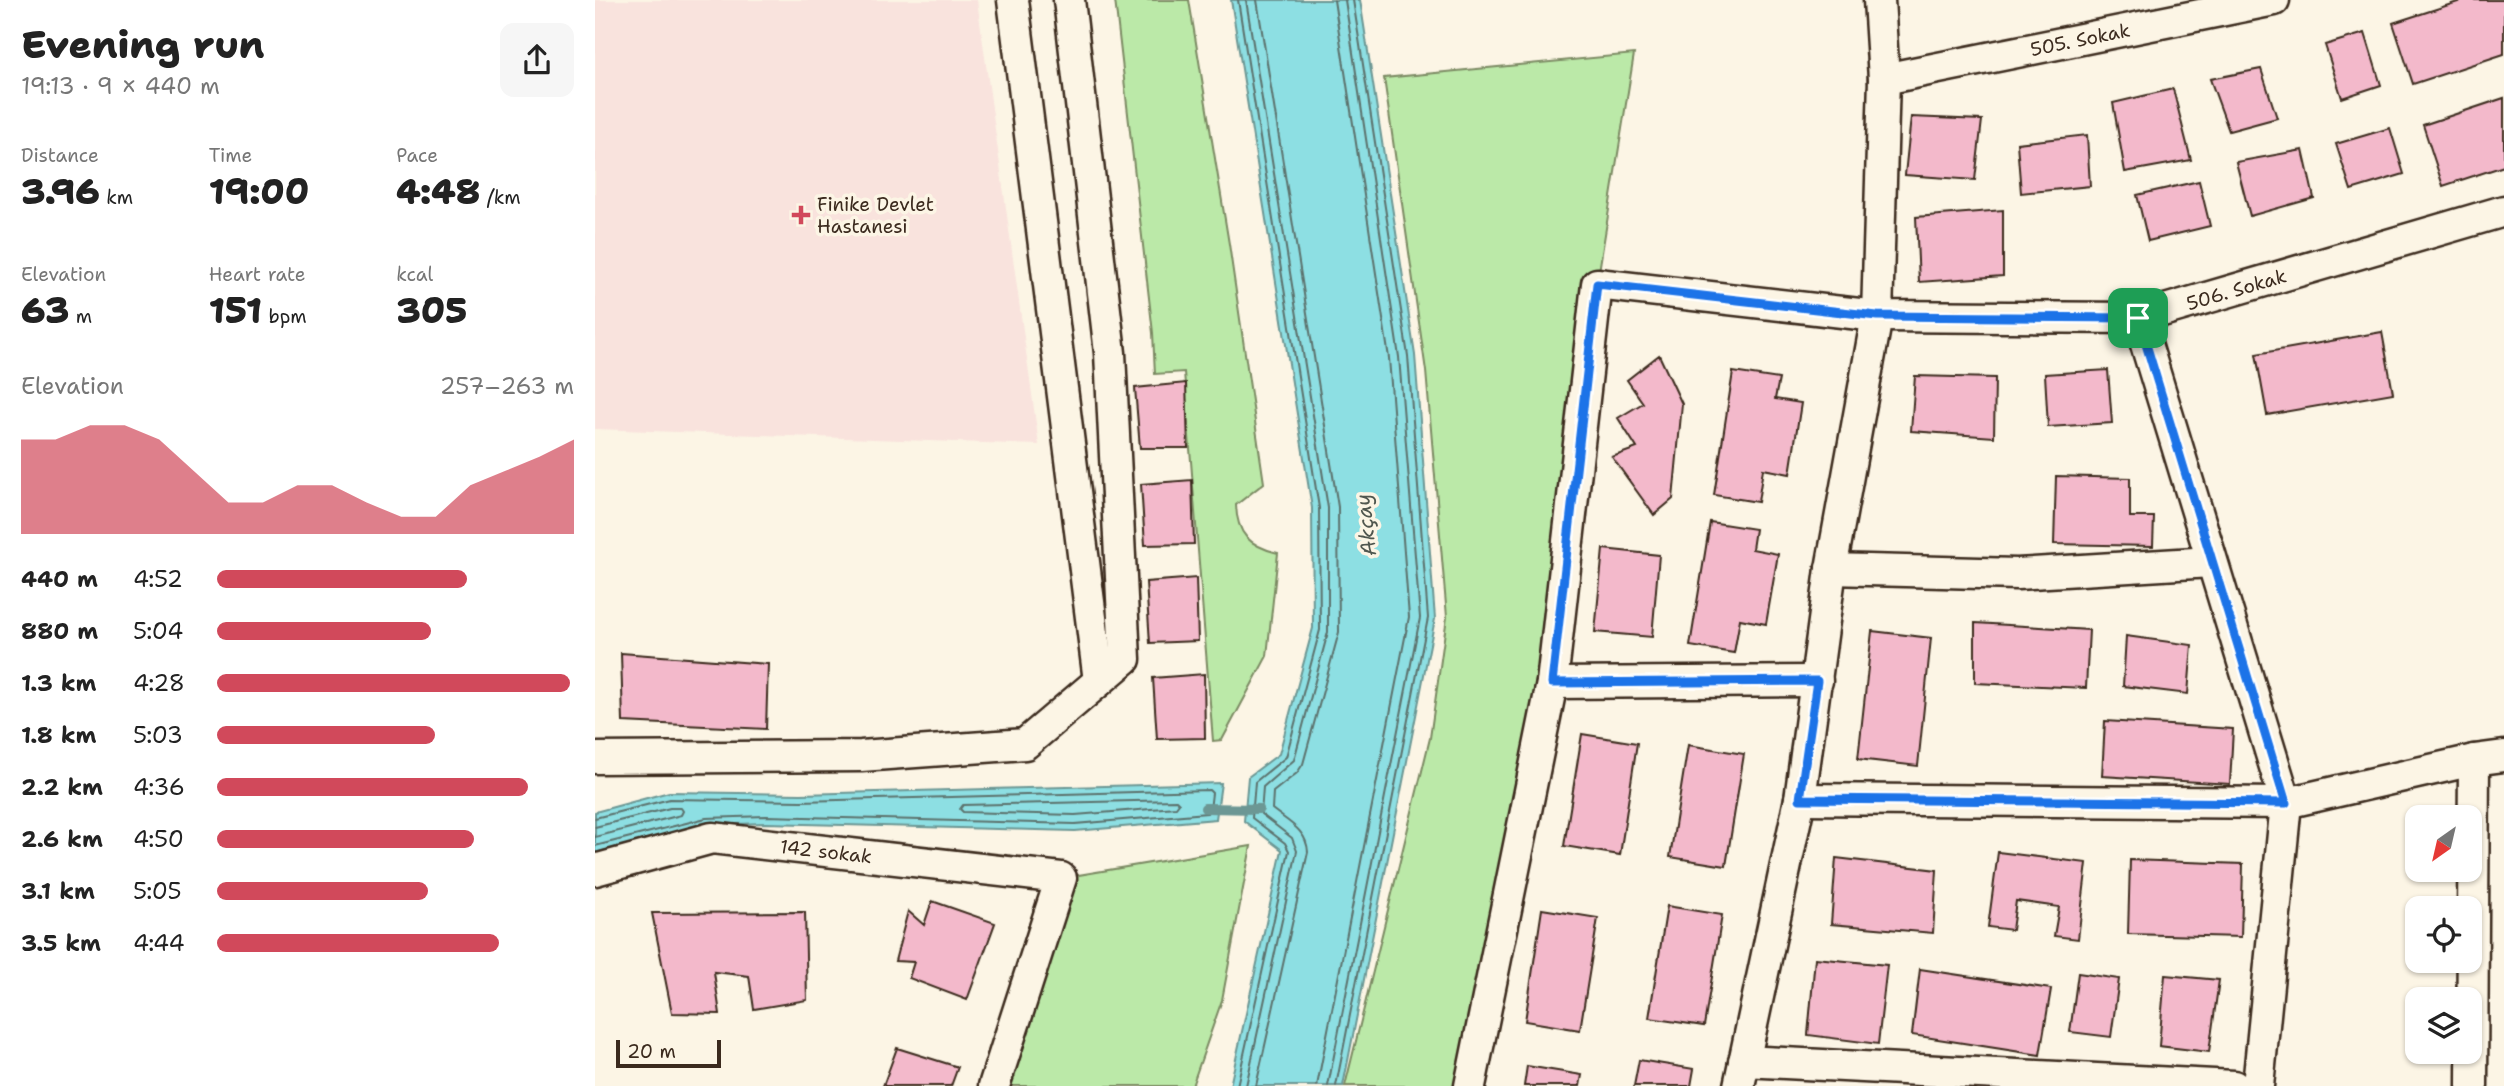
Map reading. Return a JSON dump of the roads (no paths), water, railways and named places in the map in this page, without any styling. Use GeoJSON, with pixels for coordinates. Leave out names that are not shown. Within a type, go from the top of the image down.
{"type":"FeatureCollection","features":[{"type":"Feature","properties":{"kind":"street"},"geometry":{"type":"LineString","coordinates":[[1013,0],[1099,681]]}},
{"type":"Feature","properties":{"kind":"street"},"geometry":{"type":"LineString","coordinates":[[595,758],[861,756],[1025,744],[1125,659],[1110,353],[1069,0]]}},
{"type":"Feature","properties":{"kind":"street"},"geometry":{"type":"LineString","coordinates":[[1879,0],[1884,79],[1877,316],[1831,569],[1800,799],[1742,1074],[2234,1086]]}},
{"type":"Feature","properties":{"kind":"street","name":"505. Sokak"},"geometry":{"type":"LineString","coordinates":[[1884,79],[2274,0]]}},
{"type":"Feature","properties":{"kind":"street","name":"506. Sokak"},"geometry":{"type":"LineString","coordinates":[[1552,683],[1597,284],[1877,316],[2138,318],[2504,211]]}},
{"type":"Feature","properties":{"kind":"street"},"geometry":{"type":"LineString","coordinates":[[2138,318],[2286,803],[2258,1086]]}},
{"type":"Feature","properties":{"kind":"street"},"geometry":{"type":"LineString","coordinates":[[1831,569],[2017,574],[2211,562]]}},
{"type":"Feature","properties":{"kind":"street"},"geometry":{"type":"LineString","coordinates":[[1470,1086],[1552,683],[1817,681]]}},
{"type":"Feature","properties":{"kind":"street"},"geometry":{"type":"LineString","coordinates":[[1800,799],[2286,803],[2474,760],[2504,756]]}},
{"type":"Feature","properties":{"kind":"street"},"geometry":{"type":"LineString","coordinates":[[2472,1086],[2474,760]]}},
{"type":"Feature","properties":{"kind":"street","name":"142 sokak"},"geometry":{"type":"LineString","coordinates":[[595,870],[712,838],[1061,878],[994,1086]]}},
{"type":"Feature","properties":{"kind":"water","name":"Akçay"},"geometry":{"type":"Polygon","coordinates":[[[1231,0],[1360,0],[1415,355],[1435,619],[1343,1086],[1230,1086],[1282,850],[1244,821],[1248,777],[1279,754],[1313,628],[1312,508],[1231,0]]]}},
{"type":"Feature","properties":{"kind":"water"},"geometry":{"type":"Polygon","coordinates":[[[1221,783],[1216,819],[1075,831],[766,823],[706,825],[595,853],[595,812],[669,792],[801,794],[1221,783]]]}},
{"type":"Feature","properties":{"kind":"waterway"},"geometry":{"type":"LineString","coordinates":[[1205,808],[1259,809]]}},
{"type":"Feature","properties":{"kind":"place","name":"Finike Devlet Hastanesi"},"geometry":{"type":"Point","coordinates":[801,215]}}]}
